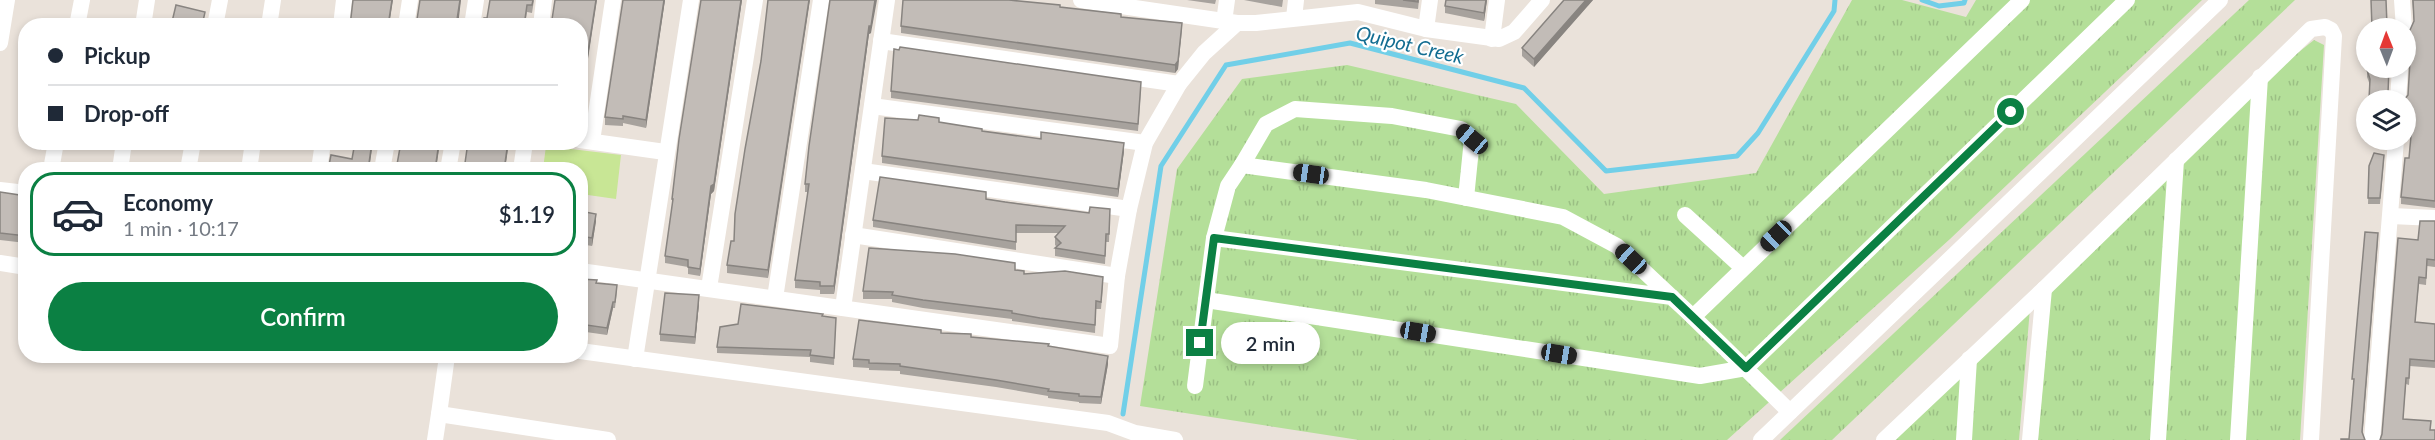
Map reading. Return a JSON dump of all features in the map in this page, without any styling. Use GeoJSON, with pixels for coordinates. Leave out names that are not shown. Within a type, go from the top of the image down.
{"type":"FeatureCollection","features":[{"type":"Feature","properties":{"kind":"street"},"geometry":{"type":"LineString","coordinates":[[0,43],[8,0]]}},
{"type":"Feature","properties":{"kind":"street"},"geometry":{"type":"LineString","coordinates":[[79,18],[82,0]]}},
{"type":"Feature","properties":{"kind":"street"},"geometry":{"type":"LineString","coordinates":[[144,18],[147,0]]}},
{"type":"Feature","properties":{"kind":"street"},"geometry":{"type":"LineString","coordinates":[[217,18],[220,0]]}},
{"type":"Feature","properties":{"kind":"street"},"geometry":{"type":"LineString","coordinates":[[270,18],[273,0]]}},
{"type":"Feature","properties":{"kind":"street"},"geometry":{"type":"LineString","coordinates":[[342,18],[344,0]]}},
{"type":"Feature","properties":{"kind":"street"},"geometry":{"type":"LineString","coordinates":[[407,18],[410,0]]}},
{"type":"Feature","properties":{"kind":"street"},"geometry":{"type":"LineString","coordinates":[[474,18],[477,0]]}},
{"type":"Feature","properties":{"kind":"street"},"geometry":{"type":"LineString","coordinates":[[542,18],[544,0]]}},
{"type":"Feature","properties":{"kind":"street"},"geometry":{"type":"LineString","coordinates":[[588,130],[614,0]]}},
{"type":"Feature","properties":{"kind":"street"},"geometry":{"type":"LineString","coordinates":[[635,359],[665,152],[691,0]]}},
{"type":"Feature","properties":{"kind":"street"},"geometry":{"type":"LineString","coordinates":[[709,288],[755,0]]}},
{"type":"Feature","properties":{"kind":"street"},"geometry":{"type":"LineString","coordinates":[[775,298],[821,0]]}},
{"type":"Feature","properties":{"kind":"street"},"geometry":{"type":"LineString","coordinates":[[843,308],[887,0]]}},
{"type":"Feature","properties":{"kind":"street"},"geometry":{"type":"LineString","coordinates":[[1088,0],[1158,5],[1230,23],[1294,18],[1359,6],[1425,29],[1492,39],[1506,37],[1514,32],[1542,0]]}},
{"type":"Feature","properties":{"kind":"street"},"geometry":{"type":"LineString","coordinates":[[588,272],[1110,346],[1117,276],[1129,209],[1145,143],[1179,84],[1230,23],[1227,0]]}},
{"type":"Feature","properties":{"kind":"street"},"geometry":{"type":"LineString","coordinates":[[1294,18],[1296,0]]}},
{"type":"Feature","properties":{"kind":"street"},"geometry":{"type":"LineString","coordinates":[[1425,29],[1430,0]]}},
{"type":"Feature","properties":{"kind":"street"},"geometry":{"type":"LineString","coordinates":[[1492,39],[1497,0]]}},
{"type":"Feature","properties":{"kind":"street"},"geometry":{"type":"LineString","coordinates":[[1693,317],[2022,0]]}},
{"type":"Feature","properties":{"kind":"street"},"geometry":{"type":"LineString","coordinates":[[1206,300],[1700,376],[1746,368],[2127,0]]}},
{"type":"Feature","properties":{"kind":"street"},"geometry":{"type":"LineString","coordinates":[[1761,440],[2220,0]]}},
{"type":"Feature","properties":{"kind":"street"},"geometry":{"type":"LineString","coordinates":[[2402,0],[2403,18]]}},
{"type":"Feature","properties":{"kind":"street"},"geometry":{"type":"LineString","coordinates":[[1884,440],[1896,434],[1969,360],[2311,29],[2325,27],[2331,30],[2334,36],[2311,440]]}},
{"type":"Feature","properties":{"kind":"street"},"geometry":{"type":"LineString","coordinates":[[881,41],[1179,84]]}},
{"type":"Feature","properties":{"kind":"street"},"geometry":{"type":"LineString","coordinates":[[2238,440],[2260,77]]}},
{"type":"Feature","properties":{"kind":"street"},"geometry":{"type":"LineString","coordinates":[[872,106],[1145,143]]}},
{"type":"Feature","properties":{"kind":"street"},"geometry":{"type":"LineString","coordinates":[[1195,386],[1214,238],[1228,186],[1266,124],[1295,109],[1392,116],[1461,129],[1472,139],[1466,198]]}},
{"type":"Feature","properties":{"kind":"street"},"geometry":{"type":"LineString","coordinates":[[588,140],[665,152]]}},
{"type":"Feature","properties":{"kind":"street"},"geometry":{"type":"LineString","coordinates":[[2372,440],[2395,150]]}},
{"type":"Feature","properties":{"kind":"street"},"geometry":{"type":"LineString","coordinates":[[2158,440],[2176,160]]}},
{"type":"Feature","properties":{"kind":"street"},"geometry":{"type":"LineString","coordinates":[[1242,165],[1426,190],[1563,218],[1617,246],[1790,412]]}},
{"type":"Feature","properties":{"kind":"street"},"geometry":{"type":"LineString","coordinates":[[863,171],[1129,209]]}},
{"type":"Feature","properties":{"kind":"street"},"geometry":{"type":"LineString","coordinates":[[0,190],[18,193]]}},
{"type":"Feature","properties":{"kind":"street"},"geometry":{"type":"LineString","coordinates":[[1685,214],[1743,268]]}},
{"type":"Feature","properties":{"kind":"street"},"geometry":{"type":"LineString","coordinates":[[2391,216],[2435,218]]}},
{"type":"Feature","properties":{"kind":"street"},"geometry":{"type":"LineString","coordinates":[[853,235],[1117,276]]}},
{"type":"Feature","properties":{"kind":"street"},"geometry":{"type":"LineString","coordinates":[[1214,238],[1672,297]]}},
{"type":"Feature","properties":{"kind":"street"},"geometry":{"type":"LineString","coordinates":[[0,263],[18,266]]}},
{"type":"Feature","properties":{"kind":"street"},"geometry":{"type":"LineString","coordinates":[[2030,440],[2044,289]]}},
{"type":"Feature","properties":{"kind":"street"},"geometry":{"type":"LineString","coordinates":[[588,352],[1108,423],[1135,433],[1175,440]]}},
{"type":"Feature","properties":{"kind":"street"},"geometry":{"type":"LineString","coordinates":[[1964,440],[1969,360]]}},
{"type":"Feature","properties":{"kind":"street"},"geometry":{"type":"LineString","coordinates":[[435,440],[446,363]]}},
{"type":"Feature","properties":{"kind":"street"},"geometry":{"type":"LineString","coordinates":[[439,414],[512,433],[608,440]]}},
{"type":"Feature","properties":{"kind":"green space"},"geometry":{"type":"Polygon","coordinates":[[[1852,0],[1902,0],[1966,17],[1976,0],[2202,0],[1950,239],[1727,440],[1359,440],[1140,406],[1177,169],[1242,79],[1347,65],[1516,104],[1604,194],[1756,173],[1852,0]]]}},
{"type":"Feature","properties":{"kind":"green space"},"geometry":{"type":"Polygon","coordinates":[[[2249,0],[2295,0],[1832,440],[1780,440],[2249,0]]]}},
{"type":"Feature","properties":{"kind":"green space"},"geometry":{"type":"Polygon","coordinates":[[[2314,40],[2324,45],[2300,440],[2038,440],[2051,288],[2290,59],[2314,40]]]}},
{"type":"Feature","properties":{"kind":"green space"},"geometry":{"type":"Polygon","coordinates":[[[545,150],[579,150],[621,155],[616,199],[588,195],[588,162],[544,162],[545,150]]]}},
{"type":"Feature","properties":{"kind":"green space"},"geometry":{"type":"Polygon","coordinates":[[[2030,308],[2019,440],[1885,440],[2030,308]]]}},
{"type":"Feature","properties":{"kind":"building"},"geometry":{"type":"Polygon","coordinates":[[[353,0],[392,0],[389,18],[351,18],[353,0]]]}},
{"type":"Feature","properties":{"kind":"building"},"geometry":{"type":"Polygon","coordinates":[[[420,0],[460,0],[457,18],[417,18],[420,0]]]}},
{"type":"Feature","properties":{"kind":"building"},"geometry":{"type":"Polygon","coordinates":[[[490,0],[533,0],[532,5],[527,5],[525,18],[487,18],[490,0]]]}},
{"type":"Feature","properties":{"kind":"building"},"geometry":{"type":"Polygon","coordinates":[[[555,0],[596,0],[588,52],[588,18],[552,18],[555,0]]]}},
{"type":"Feature","properties":{"kind":"building"},"geometry":{"type":"Polygon","coordinates":[[[623,0],[664,0],[646,120],[623,116],[623,119],[605,117],[623,0]]]}},
{"type":"Feature","properties":{"kind":"building"},"geometry":{"type":"Polygon","coordinates":[[[701,0],[741,0],[700,269],[688,267],[688,260],[665,256],[679,139],[701,0]]]}},
{"type":"Feature","properties":{"kind":"building"},"geometry":{"type":"Polygon","coordinates":[[[768,0],[809,0],[768,270],[727,265],[731,241],[734,241],[735,214],[761,61],[768,0]]]}},
{"type":"Feature","properties":{"kind":"building"},"geometry":{"type":"Polygon","coordinates":[[[830,0],[875,0],[871,26],[869,26],[834,286],[820,286],[820,282],[795,280],[809,184],[805,184],[809,146],[830,0]]]}},
{"type":"Feature","properties":{"kind":"building"},"geometry":{"type":"Polygon","coordinates":[[[903,0],[1009,0],[1121,14],[1121,17],[1182,23],[1178,61],[1175,65],[901,26],[903,0]]]}},
{"type":"Feature","properties":{"kind":"building"},"geometry":{"type":"Polygon","coordinates":[[[1446,0],[1486,0],[1484,13],[1445,6],[1446,0]]]}},
{"type":"Feature","properties":{"kind":"building"},"geometry":{"type":"Polygon","coordinates":[[[1564,0],[1586,0],[1534,59],[1522,48],[1564,0]]]}},
{"type":"Feature","properties":{"kind":"building"},"geometry":{"type":"Polygon","coordinates":[[[2371,0],[2386,0],[2387,18],[2372,18],[2371,0]]]}},
{"type":"Feature","properties":{"kind":"building"},"geometry":{"type":"Polygon","coordinates":[[[2413,0],[2435,0],[2435,201],[2401,197],[2405,158],[2409,158],[2410,150],[2416,150],[2416,90],[2408,90],[2409,78],[2416,78],[2416,18],[2414,18],[2413,0]]]}},
{"type":"Feature","properties":{"kind":"building"},"geometry":{"type":"Polygon","coordinates":[[[176,5],[205,12],[204,18],[173,18],[176,5]]]}},
{"type":"Feature","properties":{"kind":"building"},"geometry":{"type":"Polygon","coordinates":[[[900,47],[1141,82],[1138,124],[891,91],[894,49],[899,50],[900,47]]]}},
{"type":"Feature","properties":{"kind":"building"},"geometry":{"type":"Polygon","coordinates":[[[2389,78],[2388,90],[2369,90],[2370,79],[2389,78]]]}},
{"type":"Feature","properties":{"kind":"building"},"geometry":{"type":"Polygon","coordinates":[[[919,115],[939,118],[939,122],[982,129],[982,131],[1041,139],[1041,132],[1124,143],[1118,189],[882,156],[885,118],[918,120],[919,115]]]}},
{"type":"Feature","properties":{"kind":"building"},"geometry":{"type":"Polygon","coordinates":[[[354,150],[371,150],[369,162],[330,162],[331,155],[352,159],[354,150]]]}},
{"type":"Feature","properties":{"kind":"building"},"geometry":{"type":"Polygon","coordinates":[[[400,150],[438,150],[436,162],[397,162],[400,150]]]}},
{"type":"Feature","properties":{"kind":"building"},"geometry":{"type":"Polygon","coordinates":[[[467,150],[507,150],[505,162],[465,162],[467,150]]]}},
{"type":"Feature","properties":{"kind":"building"},"geometry":{"type":"Polygon","coordinates":[[[2374,153],[2384,155],[2380,198],[2368,198],[2369,166],[2374,153]]]}},
{"type":"Feature","properties":{"kind":"building"},"geometry":{"type":"Polygon","coordinates":[[[880,177],[986,192],[986,199],[1005,202],[1089,213],[1090,207],[1110,209],[1105,256],[1055,248],[1061,243],[1055,237],[1065,226],[1016,225],[1016,242],[873,220],[880,177]]]}},
{"type":"Feature","properties":{"kind":"building"},"geometry":{"type":"Polygon","coordinates":[[[0,192],[18,195],[18,235],[0,233],[0,192]]]}},
{"type":"Feature","properties":{"kind":"building"},"geometry":{"type":"Polygon","coordinates":[[[588,212],[596,214],[592,238],[588,237],[588,212]]]}},
{"type":"Feature","properties":{"kind":"building"},"geometry":{"type":"Polygon","coordinates":[[[2420,221],[2435,221],[2435,260],[2427,259],[2426,278],[2419,277],[2415,322],[2435,324],[2435,361],[2410,359],[2403,419],[2431,421],[2430,430],[2435,430],[2435,440],[2380,440],[2398,238],[2418,240],[2420,221]]]}},
{"type":"Feature","properties":{"kind":"building"},"geometry":{"type":"Polygon","coordinates":[[[2365,232],[2378,233],[2362,432],[2365,440],[2341,440],[2349,439],[2365,232]]]}},
{"type":"Feature","properties":{"kind":"building"},"geometry":{"type":"Polygon","coordinates":[[[869,248],[955,254],[1015,263],[1015,270],[1024,271],[1024,274],[1065,271],[1103,277],[1101,302],[1096,301],[1095,325],[892,295],[893,292],[863,291],[869,248]]]}},
{"type":"Feature","properties":{"kind":"building"},"geometry":{"type":"Polygon","coordinates":[[[588,279],[597,280],[596,283],[617,285],[615,302],[613,302],[607,328],[588,325],[588,279]]]}},
{"type":"Feature","properties":{"kind":"building"},"geometry":{"type":"Polygon","coordinates":[[[665,293],[699,295],[695,337],[660,334],[665,293]]]}},
{"type":"Feature","properties":{"kind":"building"},"geometry":{"type":"Polygon","coordinates":[[[741,304],[823,314],[822,316],[836,318],[834,358],[810,355],[811,350],[717,347],[720,327],[738,324],[741,304]]]}},
{"type":"Feature","properties":{"kind":"building"},"geometry":{"type":"Polygon","coordinates":[[[859,320],[941,330],[941,333],[971,334],[971,337],[1049,344],[1048,346],[1108,356],[1101,397],[1079,396],[1079,394],[1048,391],[1049,389],[996,380],[900,366],[900,364],[869,363],[869,360],[853,359],[859,320]]]}},
{"type":"Feature","properties":{"kind":"waterway","name":"Quipot Creek"},"geometry":{"type":"LineString","coordinates":[[1123,414],[1161,166],[1226,65],[1350,43],[1524,88],[1606,171],[1737,156],[1758,133],[1834,11],[1835,0]]}},
{"type":"Feature","properties":{"kind":"waterway","name":"Quipot Creek"},"geometry":{"type":"LineString","coordinates":[[1922,0],[1939,6],[1964,3],[1965,0]]}},
{"type":"Feature","properties":{"kind":"route"},"geometry":{"type":"LineString","coordinates":[[1200,343],[1214,238],[1672,297],[1746,368],[2011,112]]}}]}
